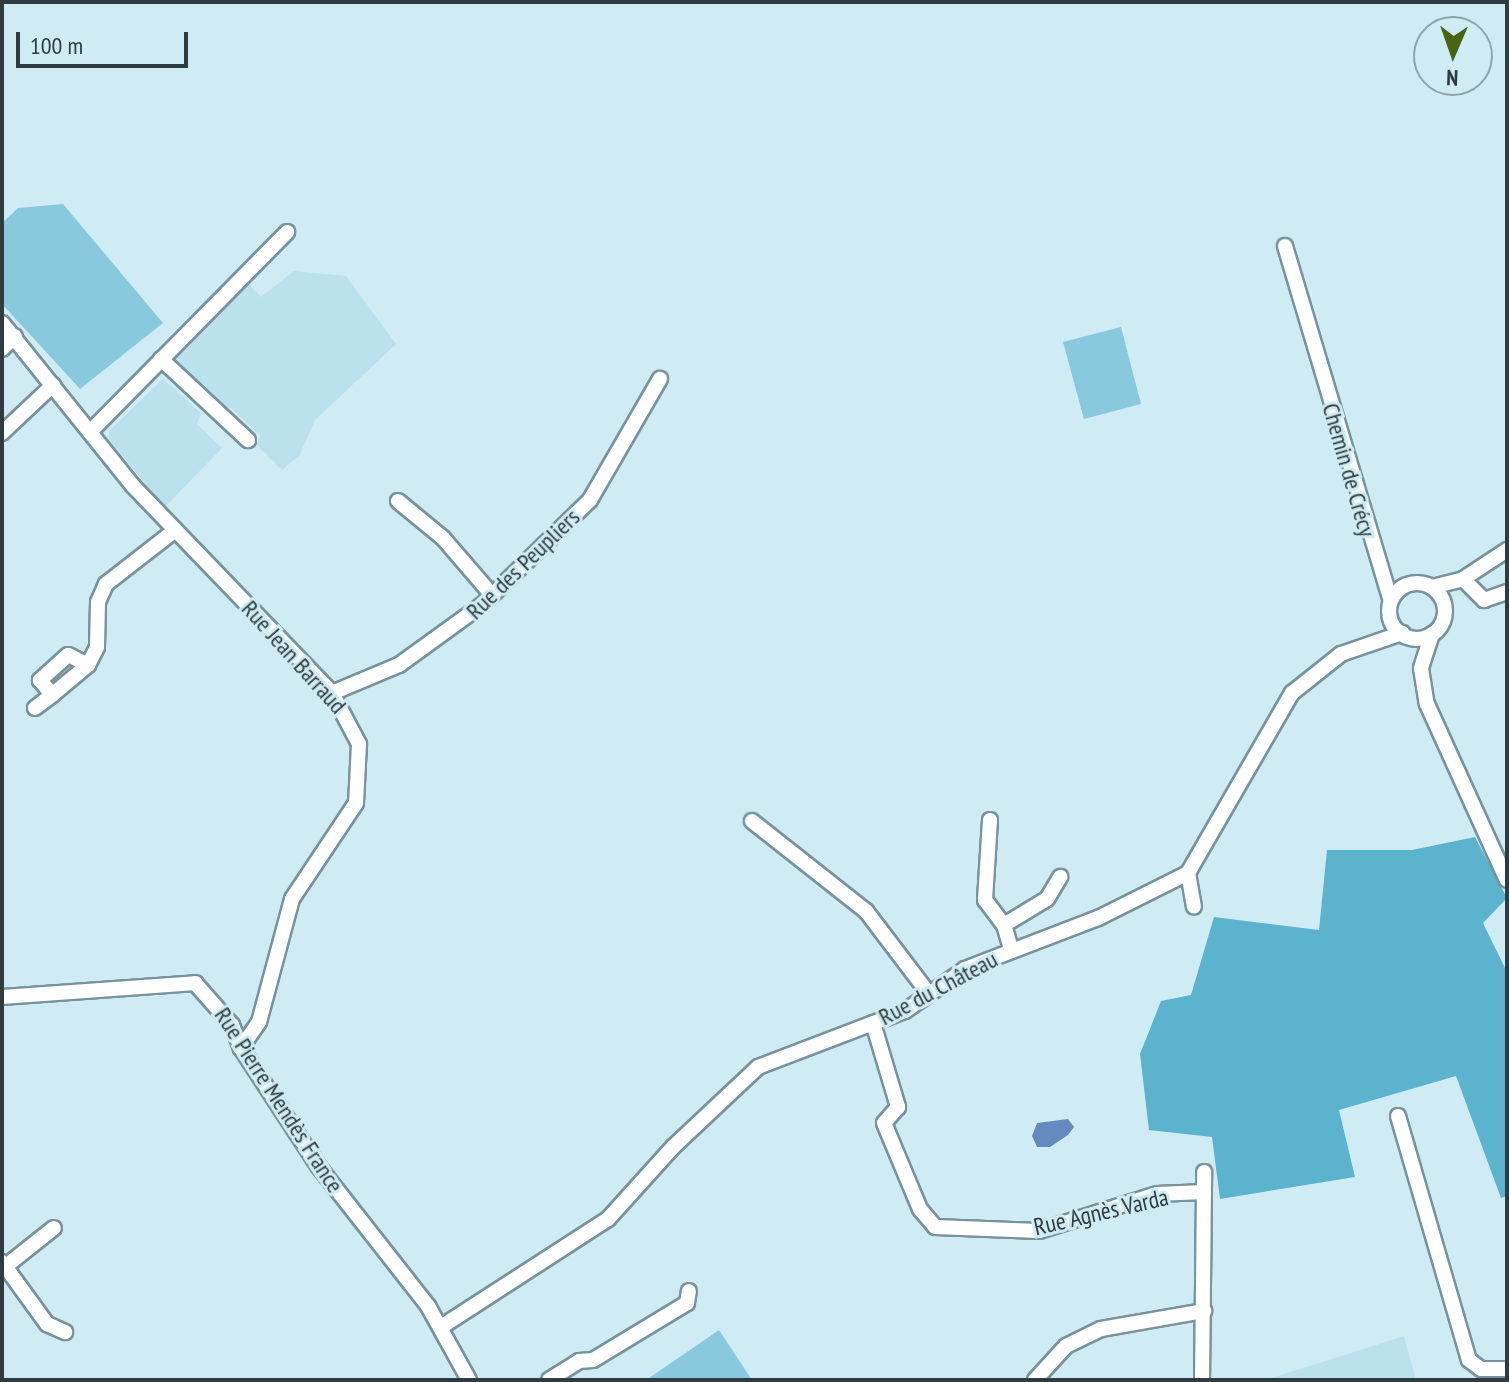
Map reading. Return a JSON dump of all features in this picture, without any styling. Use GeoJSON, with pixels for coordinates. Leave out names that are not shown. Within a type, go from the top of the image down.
{"type":"FeatureCollection","features":[{"type":"Feature","properties":{"kind":"street"},"geometry":{"type":"LineString","coordinates":[[90,432],[287,232]]}},
{"type":"Feature","properties":{"kind":"street","name":"Chemin de Crécy"},"geometry":{"type":"LineString","coordinates":[[1285,246],[1391,601]]}},
{"type":"Feature","properties":{"kind":"street","name":"Rue Jean Barraud"},"geometry":{"type":"LineString","coordinates":[[2,323],[174,531],[332,693],[359,744],[360,791],[350,817],[292,899],[259,1022],[241,1048]]}},
{"type":"Feature","properties":{"kind":"street"},"geometry":{"type":"LineString","coordinates":[[2,349],[15,336]]}},
{"type":"Feature","properties":{"kind":"street"},"geometry":{"type":"LineString","coordinates":[[161,359],[248,440]]}},
{"type":"Feature","properties":{"kind":"street","name":"Rue des Peupliers"},"geometry":{"type":"LineString","coordinates":[[332,693],[399,665],[454,630],[492,595],[590,500],[660,379]]}},
{"type":"Feature","properties":{"kind":"street"},"geometry":{"type":"LineString","coordinates":[[2,433],[53,385]]}},
{"type":"Feature","properties":{"kind":"street"},"geometry":{"type":"LineString","coordinates":[[398,501],[443,538],[492,595]]}},
{"type":"Feature","properties":{"kind":"street"},"geometry":{"type":"LineString","coordinates":[[35,708],[88,665],[97,647],[98,602],[106,584],[174,531]]}},
{"type":"Feature","properties":{"kind":"street"},"geometry":{"type":"LineString","coordinates":[[1507,550],[1463,579],[1432,587],[1413,583],[1391,601],[1391,620],[1404,634],[1421,668],[1427,704],[1507,880]]}},
{"type":"Feature","properties":{"kind":"street","name":"Chemin de Crécy"},"geometry":{"type":"LineString","coordinates":[[1381,567],[1413,583]]}},
{"type":"Feature","properties":{"kind":"street"},"geometry":{"type":"LineString","coordinates":[[1463,579],[1484,600],[1507,592]]}},
{"type":"Feature","properties":{"kind":"street"},"geometry":{"type":"LineString","coordinates":[[1421,668],[1432,634],[1463,579]]}},
{"type":"Feature","properties":{"kind":"street"},"geometry":{"type":"LineString","coordinates":[[1432,587],[1445,609]]}},
{"type":"Feature","properties":{"kind":"street"},"geometry":{"type":"LineString","coordinates":[[1194,906],[1188,873],[1292,693],[1341,654],[1404,634],[1432,634]]}},
{"type":"Feature","properties":{"kind":"street"},"geometry":{"type":"LineString","coordinates":[[990,820],[985,900],[1004,925],[1011,949]]}},
{"type":"Feature","properties":{"kind":"street"},"geometry":{"type":"LineString","coordinates":[[752,821],[866,911],[929,994]]}},
{"type":"Feature","properties":{"kind":"street","name":"Rue du Château"},"geometry":{"type":"LineString","coordinates":[[441,1327],[608,1219],[684,1136],[758,1067],[873,1023],[929,994],[965,969],[1098,918],[1188,873]]}},
{"type":"Feature","properties":{"kind":"street"},"geometry":{"type":"LineString","coordinates":[[1004,925],[1047,899],[1060,877]]}},
{"type":"Feature","properties":{"kind":"street","name":"Rue Pierre Mendès France"},"geometry":{"type":"LineString","coordinates":[[2,997],[179,980],[195,983],[220,1007],[241,1048],[319,1167],[441,1327],[469,1380]]}},
{"type":"Feature","properties":{"kind":"street","name":"Rue Agnès Varda"},"geometry":{"type":"LineString","coordinates":[[873,1023],[898,1107],[884,1123],[920,1209],[935,1227],[1039,1231],[1157,1194],[1204,1192]]}},
{"type":"Feature","properties":{"kind":"street"},"geometry":{"type":"LineString","coordinates":[[1398,1116],[1469,1360],[1481,1369],[1507,1369]]}},
{"type":"Feature","properties":{"kind":"street"},"geometry":{"type":"LineString","coordinates":[[1202,1380],[1204,1172]]}},
{"type":"Feature","properties":{"kind":"street"},"geometry":{"type":"LineString","coordinates":[[54,1228],[4,1264],[47,1324],[65,1332]]}},
{"type":"Feature","properties":{"kind":"street"},"geometry":{"type":"LineString","coordinates":[[549,1380],[579,1361],[593,1360],[687,1303],[689,1291]]}},
{"type":"Feature","properties":{"kind":"street"},"geometry":{"type":"LineString","coordinates":[[1035,1380],[1066,1346],[1101,1329],[1204,1311]]}},
{"type":"Feature","properties":{"kind":"shaded area"},"geometry":{"type":"Polygon","coordinates":[[[63,204],[163,323],[80,389],[2,304],[2,223],[18,208],[63,204]]]}},
{"type":"Feature","properties":{"kind":"shaded area"},"geometry":{"type":"Polygon","coordinates":[[[294,271],[346,276],[396,344],[315,420],[299,456],[282,470],[256,444],[261,436],[230,407],[225,412],[176,361],[179,351],[246,281],[261,297],[294,271]]]}},
{"type":"Feature","properties":{"kind":"shaded area"},"geometry":{"type":"Polygon","coordinates":[[[1121,327],[1141,404],[1084,419],[1063,342],[1121,327]]]}},
{"type":"Feature","properties":{"kind":"shaded area"},"geometry":{"type":"Polygon","coordinates":[[[163,379],[201,413],[197,424],[222,448],[165,507],[109,440],[109,431],[163,379]]]}},
{"type":"Feature","properties":{"kind":"shaded area"},"geometry":{"type":"Polygon","coordinates":[[[1475,837],[1507,898],[1483,923],[1507,972],[1507,1196],[1501,1198],[1456,1076],[1339,1110],[1355,1177],[1220,1199],[1212,1137],[1149,1130],[1140,1054],[1161,1001],[1191,995],[1214,917],[1319,930],[1327,850],[1412,850],[1475,837]]]}},
{"type":"Feature","properties":{"kind":"shaded area"},"geometry":{"type":"Polygon","coordinates":[[[1068,1119],[1074,1127],[1068,1135],[1050,1147],[1037,1147],[1032,1136],[1037,1123],[1068,1119]]]}},
{"type":"Feature","properties":{"kind":"shaded area"},"geometry":{"type":"Polygon","coordinates":[[[719,1330],[752,1380],[646,1380],[719,1330]]]}},
{"type":"Feature","properties":{"kind":"shaded area"},"geometry":{"type":"Polygon","coordinates":[[[1404,1336],[1416,1380],[1265,1380],[1404,1336]]]}}]}
